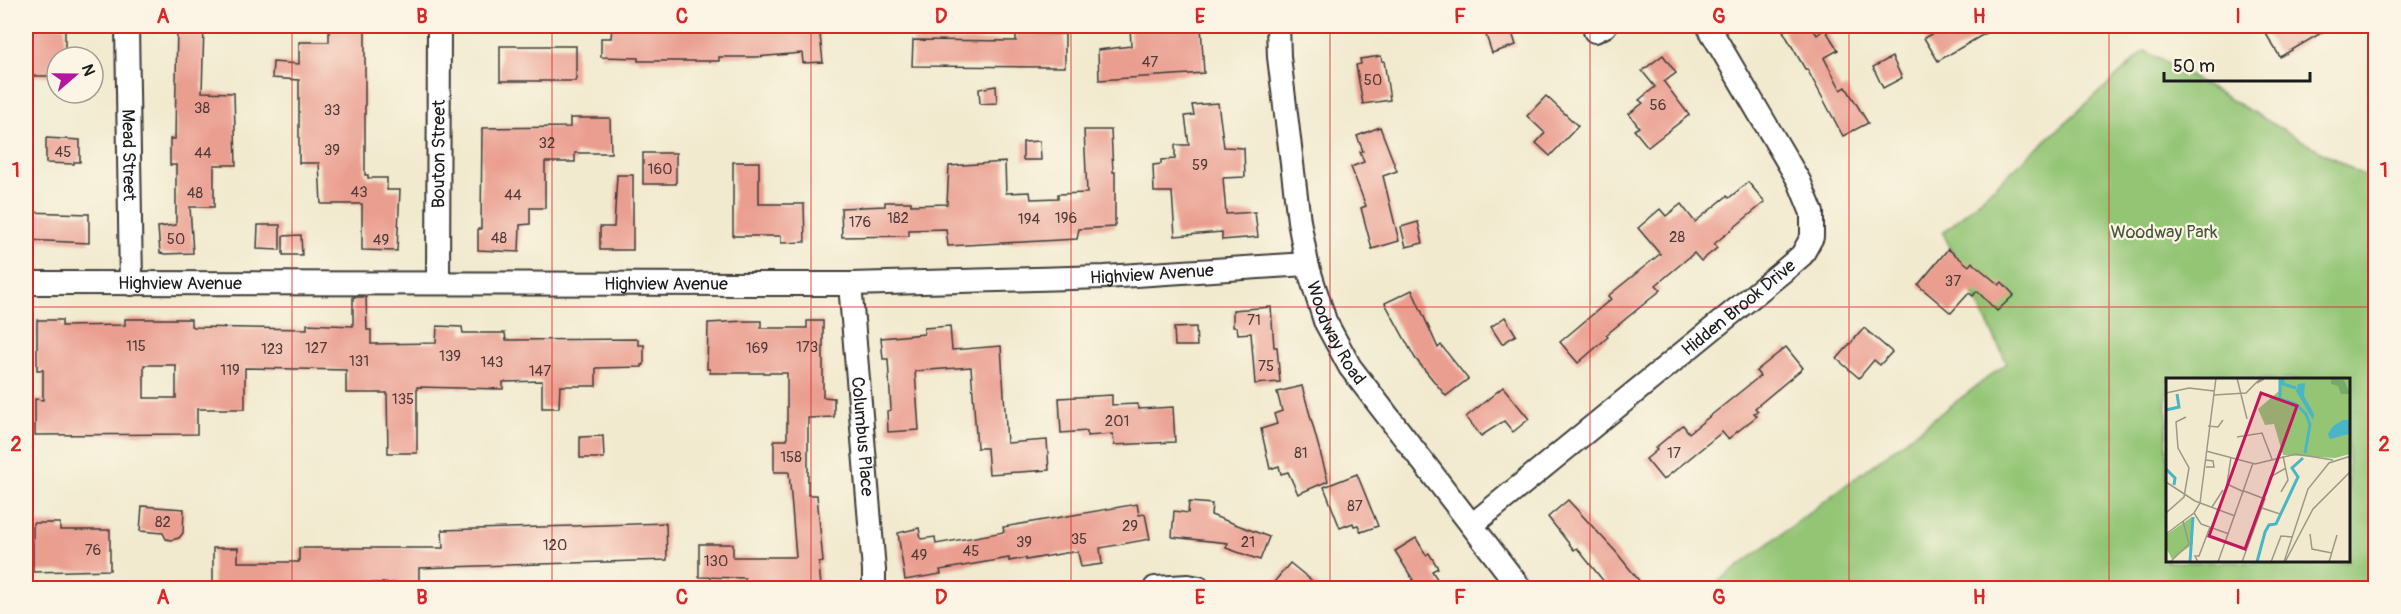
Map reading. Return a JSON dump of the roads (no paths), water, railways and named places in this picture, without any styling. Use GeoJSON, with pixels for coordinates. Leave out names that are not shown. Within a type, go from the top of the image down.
{"type":"FeatureCollection","features":[{"type":"Feature","properties":{"kind":"street","name":"Mead Street"},"geometry":{"type":"LineString","coordinates":[[127,26],[131,284]]}},
{"type":"Feature","properties":{"kind":"street","name":"Bouton Street"},"geometry":{"type":"LineString","coordinates":[[438,283],[439,26]]}},
{"type":"Feature","properties":{"kind":"street","name":"Woodway Road"},"geometry":{"type":"LineString","coordinates":[[1278,26],[1286,118],[1307,264],[1316,297],[1341,354],[1520,588]]}},
{"type":"Feature","properties":{"kind":"street","name":"Hidden Brook Drive"},"geometry":{"type":"LineString","coordinates":[[1472,525],[1787,268],[1802,255],[1812,237],[1812,213],[1798,181],[1708,26]]}},
{"type":"Feature","properties":{"kind":"street","name":"Highview Avenue"},"geometry":{"type":"LineString","coordinates":[[26,283],[850,284],[1105,277],[1307,264]]}},
{"type":"Feature","properties":{"kind":"street","name":"Columbus Place"},"geometry":{"type":"LineString","coordinates":[[850,284],[874,588]]}},
{"type":"Feature","properties":{"kind":"street"},"geometry":{"type":"LineString","coordinates":[[1155,588],[1188,586],[1199,588]]}},
{"type":"Feature","properties":{"kind":"park label","name":"Woodway Park"},"geometry":{"type":"Point","coordinates":[2164,232]}}]}
